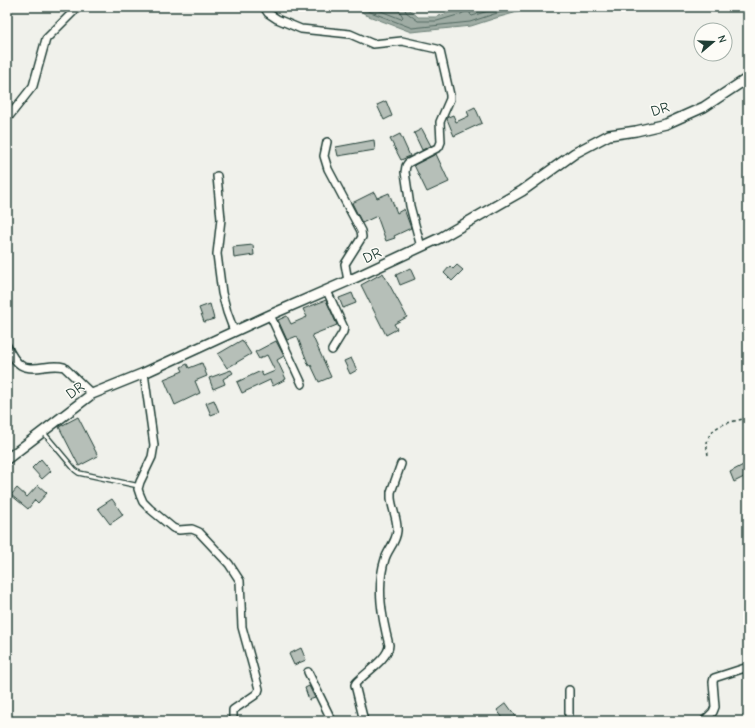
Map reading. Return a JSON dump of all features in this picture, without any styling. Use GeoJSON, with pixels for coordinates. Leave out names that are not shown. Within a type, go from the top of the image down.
{"type":"FeatureCollection","features":[{"type":"Feature","properties":{"kind":"street"},"geometry":{"type":"LineString","coordinates":[[7,119],[33,86],[46,39],[78,7]]}},
{"type":"Feature","properties":{"kind":"street"},"geometry":{"type":"LineString","coordinates":[[264,7],[268,13],[276,19],[301,29],[350,34],[373,44],[402,41],[440,51],[450,95],[440,122],[441,144],[439,147],[408,163],[405,172],[410,206],[421,247]]}},
{"type":"Feature","properties":{"kind":"street","name":"DR"},"geometry":{"type":"LineString","coordinates":[[7,459],[92,394],[144,373],[442,237],[522,191],[575,153],[609,135],[666,124],[704,107],[748,78]]}},
{"type":"Feature","properties":{"kind":"street"},"geometry":{"type":"LineString","coordinates":[[327,142],[324,156],[328,169],[361,231],[362,237],[345,264],[348,281]]}},
{"type":"Feature","properties":{"kind":"street"},"geometry":{"type":"LineString","coordinates":[[217,176],[221,219],[217,254],[222,293],[234,332]]}},
{"type":"Feature","properties":{"kind":"street"},"geometry":{"type":"LineString","coordinates":[[327,290],[344,328],[332,350]]}},
{"type":"Feature","properties":{"kind":"street"},"geometry":{"type":"LineString","coordinates":[[270,315],[302,384]]}},
{"type":"Feature","properties":{"kind":"street"},"geometry":{"type":"LineString","coordinates":[[7,346],[13,359],[21,366],[28,368],[64,367],[92,394]]}},
{"type":"Feature","properties":{"kind":"street"},"geometry":{"type":"LineString","coordinates":[[144,373],[154,445],[152,457],[138,489],[143,502],[176,529],[192,529],[199,532],[214,550],[229,564],[240,581],[242,627],[259,689],[255,695],[233,710],[233,721]]}},
{"type":"Feature","properties":{"kind":"street"},"geometry":{"type":"LineString","coordinates":[[364,721],[355,685],[356,682],[382,658],[389,649],[381,614],[381,578],[384,560],[394,544],[397,531],[390,498],[401,464]]}},
{"type":"Feature","properties":{"kind":"street"},"geometry":{"type":"LineString","coordinates":[[704,721],[714,710],[714,678],[748,667]]}},
{"type":"Feature","properties":{"kind":"street"},"geometry":{"type":"LineString","coordinates":[[308,672],[332,721]]}},
{"type":"Feature","properties":{"kind":"street"},"geometry":{"type":"LineString","coordinates":[[569,690],[569,721]]}},
{"type":"Feature","properties":{"kind":"lane"},"geometry":{"type":"LineString","coordinates":[[43,432],[79,473],[139,486]]}},
{"type":"Feature","properties":{"kind":"path"},"geometry":{"type":"LineString","coordinates":[[708,455],[707,440],[710,434],[726,424],[748,418]]}},
{"type":"Feature","properties":{"kind":"water"},"geometry":{"type":"Polygon","coordinates":[[[356,7],[407,7],[418,17],[436,17],[466,7],[545,7],[525,10],[471,26],[411,32],[366,15],[356,7]]]}},
{"type":"Feature","properties":{"kind":"building"},"geometry":{"type":"Polygon","coordinates":[[[386,101],[392,116],[384,120],[377,105],[386,101]]]}},
{"type":"Feature","properties":{"kind":"building"},"geometry":{"type":"Polygon","coordinates":[[[475,107],[482,123],[454,136],[447,119],[448,117],[453,115],[456,122],[469,116],[467,111],[475,107]]]}},
{"type":"Feature","properties":{"kind":"building"},"geometry":{"type":"Polygon","coordinates":[[[422,129],[431,146],[422,150],[414,133],[422,129]]]}},
{"type":"Feature","properties":{"kind":"building"},"geometry":{"type":"Polygon","coordinates":[[[400,134],[410,156],[401,160],[390,139],[400,134]]]}},
{"type":"Feature","properties":{"kind":"building"},"geometry":{"type":"Polygon","coordinates":[[[374,140],[375,150],[338,156],[336,147],[374,140]]]}},
{"type":"Feature","properties":{"kind":"building"},"geometry":{"type":"Polygon","coordinates":[[[436,154],[449,182],[427,192],[414,165],[436,154]]]}},
{"type":"Feature","properties":{"kind":"building"},"geometry":{"type":"Polygon","coordinates":[[[374,192],[377,198],[389,193],[397,213],[404,209],[411,228],[394,236],[395,238],[386,241],[377,216],[362,223],[352,203],[374,192]]]}},
{"type":"Feature","properties":{"kind":"building"},"geometry":{"type":"Polygon","coordinates":[[[253,245],[254,255],[234,258],[233,247],[253,245]]]}},
{"type":"Feature","properties":{"kind":"building"},"geometry":{"type":"Polygon","coordinates":[[[457,265],[463,270],[452,281],[444,273],[450,266],[453,269],[457,265]]]}},
{"type":"Feature","properties":{"kind":"building"},"geometry":{"type":"Polygon","coordinates":[[[410,268],[415,279],[400,285],[396,275],[410,268]]]}},
{"type":"Feature","properties":{"kind":"building"},"geometry":{"type":"Polygon","coordinates":[[[383,273],[407,317],[394,324],[397,329],[386,335],[361,285],[383,273]]]}},
{"type":"Feature","properties":{"kind":"building"},"geometry":{"type":"Polygon","coordinates":[[[352,293],[356,303],[343,308],[339,298],[352,293]]]}},
{"type":"Feature","properties":{"kind":"building"},"geometry":{"type":"Polygon","coordinates":[[[326,300],[337,325],[312,335],[331,377],[319,382],[311,365],[309,366],[297,336],[287,340],[278,320],[287,316],[291,324],[307,317],[303,309],[326,300]]]}},
{"type":"Feature","properties":{"kind":"building"},"geometry":{"type":"Polygon","coordinates":[[[210,304],[214,319],[204,322],[199,308],[210,304]]]}},
{"type":"Feature","properties":{"kind":"building"},"geometry":{"type":"Polygon","coordinates":[[[242,340],[251,354],[227,368],[218,354],[242,340]]]}},
{"type":"Feature","properties":{"kind":"building"},"geometry":{"type":"Polygon","coordinates":[[[276,341],[284,356],[277,360],[286,379],[273,386],[270,380],[242,393],[237,382],[261,371],[263,376],[275,371],[267,355],[259,359],[255,352],[276,341]]]}},
{"type":"Feature","properties":{"kind":"building"},"geometry":{"type":"Polygon","coordinates":[[[351,358],[357,370],[350,374],[344,361],[351,358]]]}},
{"type":"Feature","properties":{"kind":"building"},"geometry":{"type":"Polygon","coordinates":[[[202,363],[207,376],[195,381],[200,393],[175,405],[164,379],[183,371],[181,367],[187,364],[189,368],[202,363]]]}},
{"type":"Feature","properties":{"kind":"building"},"geometry":{"type":"Polygon","coordinates":[[[231,370],[233,373],[223,379],[225,384],[213,389],[209,378],[231,370]]]}},
{"type":"Feature","properties":{"kind":"building"},"geometry":{"type":"Polygon","coordinates":[[[214,400],[219,412],[211,415],[206,403],[214,400]]]}},
{"type":"Feature","properties":{"kind":"building"},"geometry":{"type":"Polygon","coordinates":[[[78,417],[98,456],[79,466],[59,427],[78,417]]]}},
{"type":"Feature","properties":{"kind":"building"},"geometry":{"type":"Polygon","coordinates":[[[41,459],[51,471],[42,479],[32,468],[41,459]]]}},
{"type":"Feature","properties":{"kind":"building"},"geometry":{"type":"Polygon","coordinates":[[[745,464],[746,467],[748,466],[748,475],[734,482],[730,472],[745,464]]]}},
{"type":"Feature","properties":{"kind":"building"},"geometry":{"type":"Polygon","coordinates":[[[38,485],[47,493],[38,503],[35,500],[28,509],[11,495],[17,488],[27,497],[38,485]]]}},
{"type":"Feature","properties":{"kind":"building"},"geometry":{"type":"Polygon","coordinates":[[[112,499],[123,515],[110,524],[98,508],[112,499]]]}},
{"type":"Feature","properties":{"kind":"building"},"geometry":{"type":"Polygon","coordinates":[[[301,648],[306,660],[294,665],[289,654],[301,648]]]}},
{"type":"Feature","properties":{"kind":"building"},"geometry":{"type":"Polygon","coordinates":[[[309,686],[315,698],[309,700],[305,688],[309,686]]]}},
{"type":"Feature","properties":{"kind":"building"},"geometry":{"type":"Polygon","coordinates":[[[506,703],[517,718],[513,721],[505,721],[497,710],[506,703]]]}}]}
